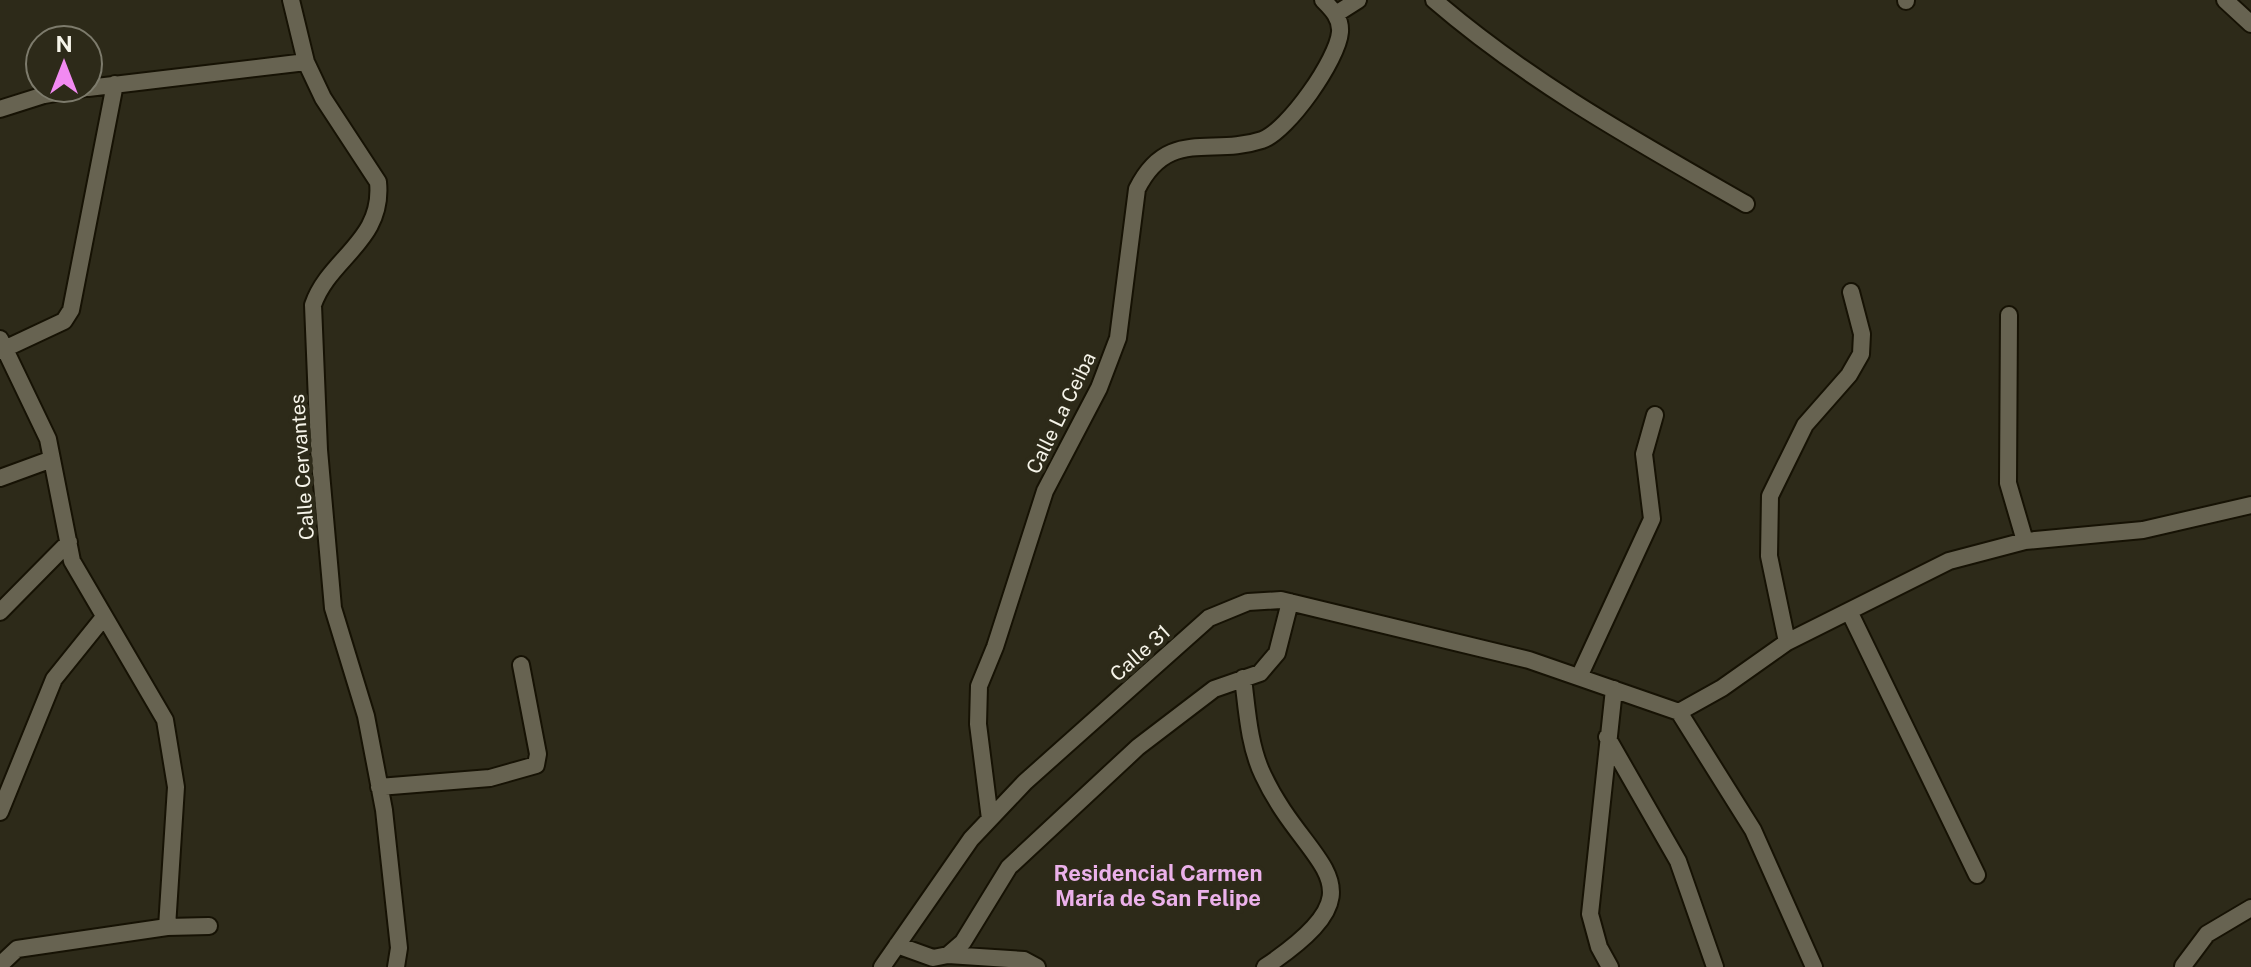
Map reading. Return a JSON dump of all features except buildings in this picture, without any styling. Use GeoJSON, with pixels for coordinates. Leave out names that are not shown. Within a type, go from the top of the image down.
{"type":"FeatureCollection","features":[{"type":"Feature","properties":{"kind":"street","name":"Calle Cervantes"},"geometry":{"type":"LineString","coordinates":[[291,0],[306,62],[323,98],[378,182],[379,209],[373,222],[337,271],[318,289],[313,305],[319,450],[333,608],[366,716],[379,787],[399,948],[396,967]]}},
{"type":"Feature","properties":{"kind":"street"},"geometry":{"type":"LineString","coordinates":[[1323,0],[1336,14],[1358,0]]}},
{"type":"Feature","properties":{"kind":"street"},"geometry":{"type":"LineString","coordinates":[[1434,0],[1482,41],[1592,115],[1746,204]]}},
{"type":"Feature","properties":{"kind":"street"},"geometry":{"type":"LineString","coordinates":[[2225,0],[2251,24]]}},
{"type":"Feature","properties":{"kind":"street","name":"Calle La Ceiba"},"geometry":{"type":"LineString","coordinates":[[990,819],[978,724],[979,686],[1045,491],[1099,388],[1118,338],[1137,189],[1147,169],[1171,152],[1195,145],[1262,140],[1281,129],[1315,84],[1335,50],[1341,30],[1336,14]]}},
{"type":"Feature","properties":{"kind":"street"},"geometry":{"type":"LineString","coordinates":[[104,86],[306,62]]}},
{"type":"Feature","properties":{"kind":"street"},"geometry":{"type":"LineString","coordinates":[[115,84],[71,310],[64,321],[1,346],[48,439],[72,561],[165,720],[176,787],[167,927]]}},
{"type":"Feature","properties":{"kind":"street"},"geometry":{"type":"LineString","coordinates":[[0,109],[24,101]]}},
{"type":"Feature","properties":{"kind":"street"},"geometry":{"type":"LineString","coordinates":[[1787,642],[1769,556],[1770,496],[1805,425],[1849,375],[1861,354],[1862,334],[1851,292]]}},
{"type":"Feature","properties":{"kind":"street"},"geometry":{"type":"LineString","coordinates":[[2009,315],[2008,483],[2025,541]]}},
{"type":"Feature","properties":{"kind":"street"},"geometry":{"type":"LineString","coordinates":[[1579,677],[1652,519],[1644,454],[1655,415]]}},
{"type":"Feature","properties":{"kind":"street"},"geometry":{"type":"LineString","coordinates":[[0,478],[52,459]]}},
{"type":"Feature","properties":{"kind":"street"},"geometry":{"type":"LineString","coordinates":[[1814,967],[1753,830],[1679,712],[1722,688],[1787,642],[1949,561],[2025,541],[2143,530],[2251,505]]}},
{"type":"Feature","properties":{"kind":"street"},"geometry":{"type":"LineString","coordinates":[[0,612],[69,542]]}},
{"type":"Feature","properties":{"kind":"street","name":"Calle 31"},"geometry":{"type":"LineString","coordinates":[[882,967],[971,839],[1025,782],[1209,618],[1248,602],[1290,602],[1529,660],[1679,712]]}},
{"type":"Feature","properties":{"kind":"street"},"geometry":{"type":"LineString","coordinates":[[951,961],[1009,867],[1138,747],[1191,704],[1214,689],[1260,673],[1277,653],[1290,602]]}},
{"type":"Feature","properties":{"kind":"street"},"geometry":{"type":"LineString","coordinates":[[1849,611],[1977,875]]}},
{"type":"Feature","properties":{"kind":"street"},"geometry":{"type":"LineString","coordinates":[[0,812],[54,679],[104,617]]}},
{"type":"Feature","properties":{"kind":"street"},"geometry":{"type":"LineString","coordinates":[[379,787],[490,778],[536,765],[538,754],[521,665]]}},
{"type":"Feature","properties":{"kind":"street"},"geometry":{"type":"LineString","coordinates":[[1243,678],[1252,742],[1262,774],[1331,878],[1332,899],[1321,922],[1290,950],[1265,967]]}},
{"type":"Feature","properties":{"kind":"street"},"geometry":{"type":"LineString","coordinates":[[1610,967],[1599,947],[1590,914],[1614,689]]}},
{"type":"Feature","properties":{"kind":"street"},"geometry":{"type":"LineString","coordinates":[[1607,737],[1678,861],[1715,967]]}},
{"type":"Feature","properties":{"kind":"street"},"geometry":{"type":"LineString","coordinates":[[2182,967],[2207,934],[2251,908]]}},
{"type":"Feature","properties":{"kind":"street"},"geometry":{"type":"LineString","coordinates":[[2,957],[17,949],[167,927],[209,926]]}},
{"type":"Feature","properties":{"kind":"street"},"geometry":{"type":"LineString","coordinates":[[897,945],[951,961],[1024,960],[1037,967]]}},
{"type":"Feature","properties":{"kind":"street"},"geometry":{"type":"LineString","coordinates":[[1279,967],[1290,950]]}},
{"type":"Feature","properties":{"kind":"district","name":"Residencial Carmen María de San Felipe"},"geometry":{"type":"Point","coordinates":[1158,886]}}]}
